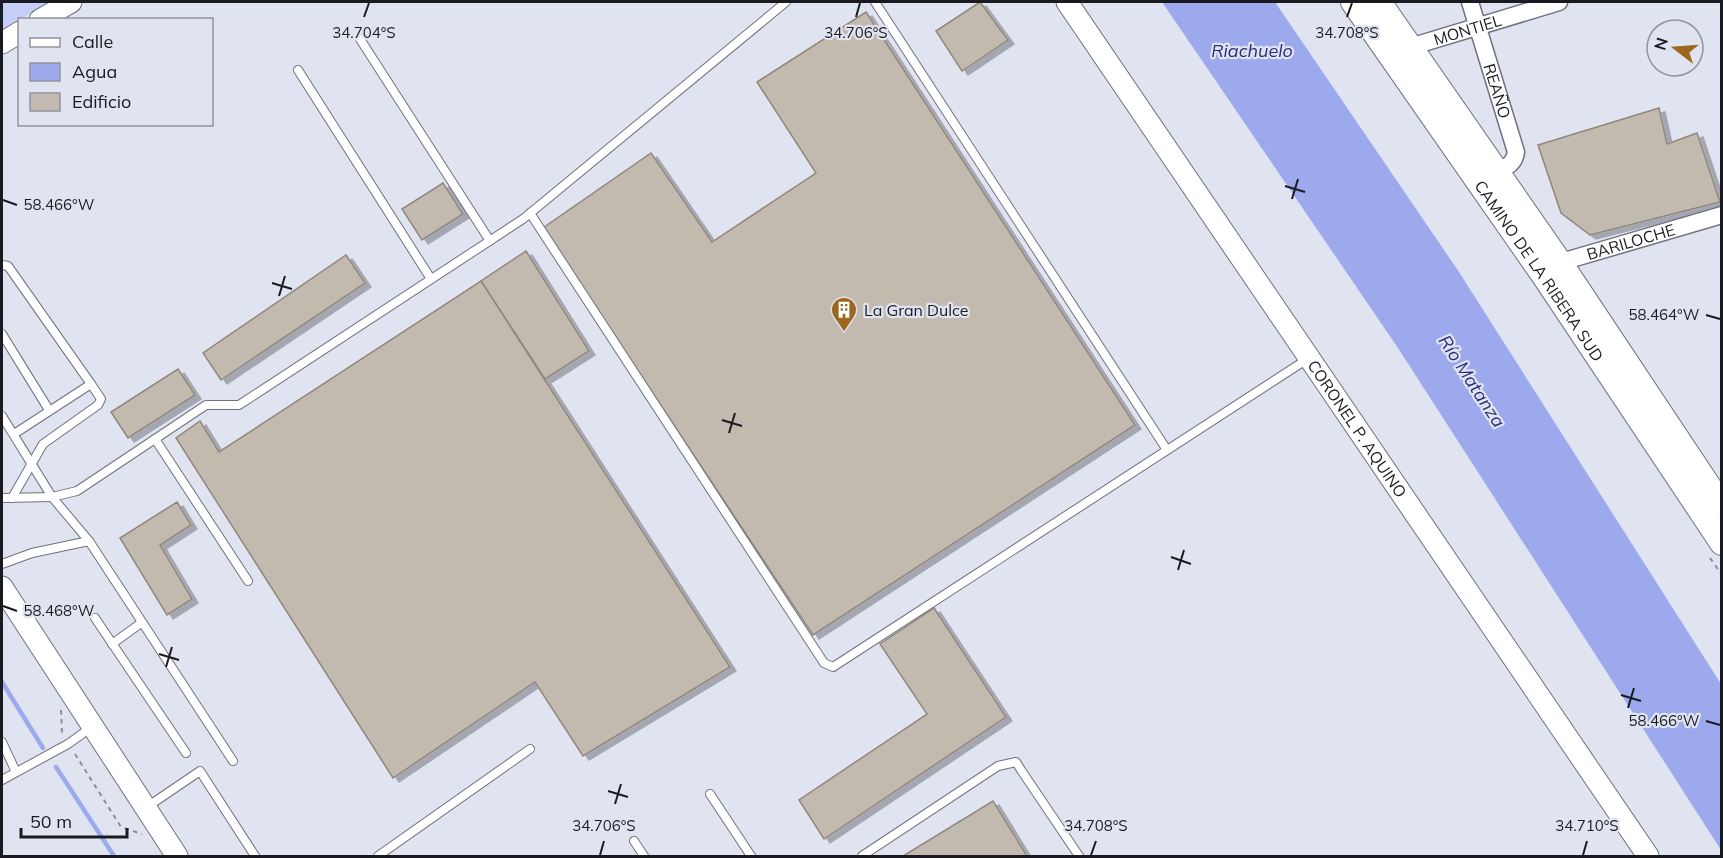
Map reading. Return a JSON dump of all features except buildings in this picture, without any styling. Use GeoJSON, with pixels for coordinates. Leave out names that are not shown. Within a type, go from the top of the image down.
{"type":"FeatureCollection","features":[{"type":"Feature","properties":{"kind":"main road","name":"CAMINO DE LA RIBERA SUD"},"geometry":{"type":"LineString","coordinates":[[1353,2],[1718,493]]}},
{"type":"Feature","properties":{"kind":"main road","name":"CAMINO DE LA RIBERA SUD"},"geometry":{"type":"LineString","coordinates":[[1379,2],[1496,172],[1552,270],[1722,543]]}},
{"type":"Feature","properties":{"kind":"street"},"geometry":{"type":"LineString","coordinates":[[43,18],[71,2]]}},
{"type":"Feature","properties":{"kind":"street","name":"CORONEL P. AQUINO"},"geometry":{"type":"LineString","coordinates":[[1067,2],[1648,856]]}},
{"type":"Feature","properties":{"kind":"street","name":"REAÑO"},"geometry":{"type":"LineString","coordinates":[[1470,2],[1516,152],[1515,160],[1496,172]]}},
{"type":"Feature","properties":{"kind":"street","name":"MONTIEL"},"geometry":{"type":"LineString","coordinates":[[1410,46],[1559,2]]}},
{"type":"Feature","properties":{"kind":"street"},"geometry":{"type":"LineString","coordinates":[[2,43],[18,33]]}},
{"type":"Feature","properties":{"kind":"street","name":"BARILOCHE"},"geometry":{"type":"LineString","coordinates":[[1552,270],[1722,215]]}},
{"type":"Feature","properties":{"kind":"street"},"geometry":{"type":"LineString","coordinates":[[2,587],[177,856]]}},
{"type":"Feature","properties":{"kind":"lane"},"geometry":{"type":"LineString","coordinates":[[2,498],[52,497],[77,491],[206,405],[239,405],[530,213],[786,2]]}},
{"type":"Feature","properties":{"kind":"lane"},"geometry":{"type":"LineString","coordinates":[[875,2],[1167,450]]}},
{"type":"Feature","properties":{"kind":"lane"},"geometry":{"type":"LineString","coordinates":[[360,39],[490,241]]}},
{"type":"Feature","properties":{"kind":"lane"},"geometry":{"type":"LineString","coordinates":[[298,70],[431,279]]}},
{"type":"Feature","properties":{"kind":"lane"},"geometry":{"type":"LineString","coordinates":[[530,213],[824,663],[833,667],[1310,358]]}},
{"type":"Feature","properties":{"kind":"lane"},"geometry":{"type":"LineString","coordinates":[[2,265],[8,266],[101,399],[98,405],[43,444],[12,498]]}},
{"type":"Feature","properties":{"kind":"lane"},"geometry":{"type":"LineString","coordinates":[[2,334],[49,410]]}},
{"type":"Feature","properties":{"kind":"lane"},"geometry":{"type":"LineString","coordinates":[[14,434],[91,384]]}},
{"type":"Feature","properties":{"kind":"lane"},"geometry":{"type":"LineString","coordinates":[[2,416],[52,497],[89,541],[233,761]]}},
{"type":"Feature","properties":{"kind":"lane"},"geometry":{"type":"LineString","coordinates":[[155,439],[248,581]]}},
{"type":"Feature","properties":{"kind":"lane"},"geometry":{"type":"LineString","coordinates":[[2,564],[32,553],[89,541]]}},
{"type":"Feature","properties":{"kind":"lane"},"geometry":{"type":"LineString","coordinates":[[95,618],[186,753]]}},
{"type":"Feature","properties":{"kind":"lane"},"geometry":{"type":"LineString","coordinates":[[112,644],[141,623]]}},
{"type":"Feature","properties":{"kind":"lane"},"geometry":{"type":"LineString","coordinates":[[2,780],[68,744],[93,726]]}},
{"type":"Feature","properties":{"kind":"lane"},"geometry":{"type":"LineString","coordinates":[[2,742],[16,772]]}},
{"type":"Feature","properties":{"kind":"lane"},"geometry":{"type":"LineString","coordinates":[[378,856],[530,749]]}},
{"type":"Feature","properties":{"kind":"lane"},"geometry":{"type":"LineString","coordinates":[[862,856],[998,766],[1016,762],[1079,856]]}},
{"type":"Feature","properties":{"kind":"lane"},"geometry":{"type":"LineString","coordinates":[[146,808],[200,771],[255,856]]}},
{"type":"Feature","properties":{"kind":"lane"},"geometry":{"type":"LineString","coordinates":[[710,794],[751,856]]}},
{"type":"Feature","properties":{"kind":"lane"},"geometry":{"type":"LineString","coordinates":[[634,841],[645,856]]}},
{"type":"Feature","properties":{"kind":"shaded area"},"geometry":{"type":"Polygon","coordinates":[[[2,2],[49,2],[22,18],[18,18],[18,20],[2,30],[2,2]]]}},
{"type":"Feature","properties":{"kind":"water","name":"Riachuelo"},"geometry":{"type":"Polygon","coordinates":[[[1162,2],[1275,2],[1459,272],[1721,684],[1721,850],[1398,348],[1162,2]]]}},
{"type":"Feature","properties":{"kind":"waterway"},"geometry":{"type":"LineString","coordinates":[[2,682],[43,748]]}},
{"type":"Feature","properties":{"kind":"waterway"},"geometry":{"type":"LineString","coordinates":[[56,767],[114,856]]}},
{"type":"Feature","properties":{"kind":"place","name":"La Gran Dulce"},"geometry":{"type":"Point","coordinates":[844,333]}},
{"type":"Feature","properties":{"kind":"water label","name":"Río Matanza"},"geometry":{"type":"Point","coordinates":[1472,381]}}]}
